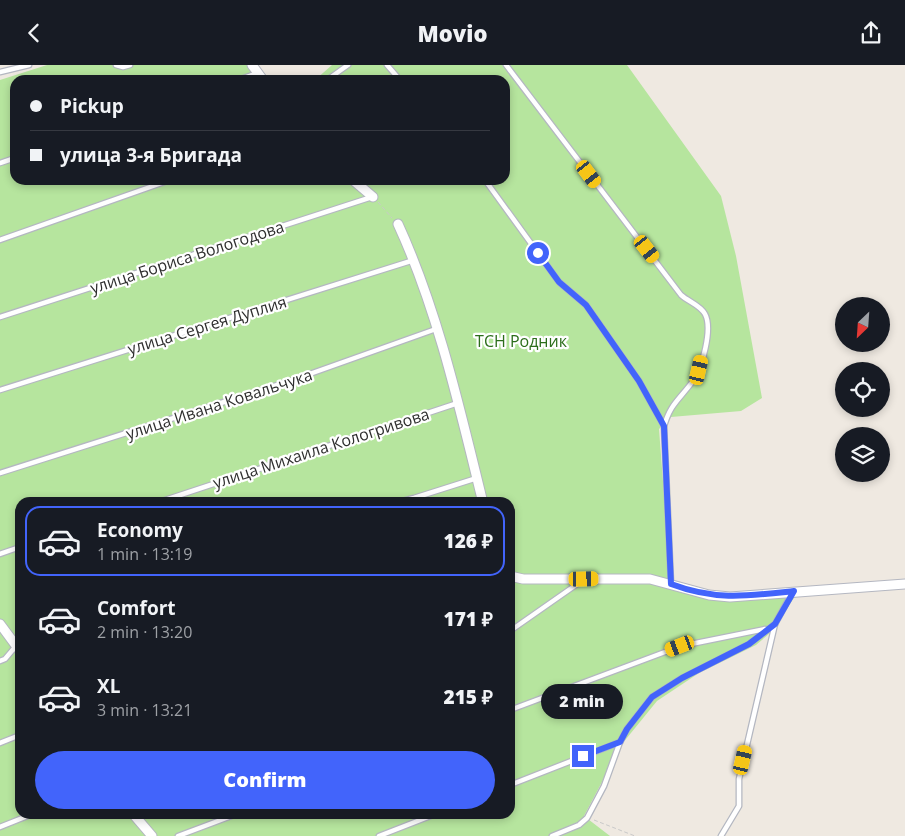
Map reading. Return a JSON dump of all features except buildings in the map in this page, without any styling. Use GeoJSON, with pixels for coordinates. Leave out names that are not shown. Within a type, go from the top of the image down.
{"type":"FeatureCollection","features":[{"type":"Feature","properties":{"kind":"street"},"geometry":{"type":"LineString","coordinates":[[359,185],[374,197]]}},
{"type":"Feature","properties":{"kind":"street"},"geometry":{"type":"LineString","coordinates":[[398,224],[414,260],[436,329],[458,403],[482,497]]}},
{"type":"Feature","properties":{"kind":"street"},"geometry":{"type":"LineString","coordinates":[[515,577],[523,579],[650,579],[702,594],[730,597],[905,584]]}},
{"type":"Feature","properties":{"kind":"street"},"geometry":{"type":"LineString","coordinates":[[0,624],[15,642]]}},
{"type":"Feature","properties":{"kind":"street"},"geometry":{"type":"LineString","coordinates":[[137,819],[152,836]]}},
{"type":"Feature","properties":{"kind":"lane"},"geometry":{"type":"LineString","coordinates":[[0,72],[29,65]]}},
{"type":"Feature","properties":{"kind":"lane"},"geometry":{"type":"LineString","coordinates":[[116,65],[123,67],[130,65]]}},
{"type":"Feature","properties":{"kind":"lane"},"geometry":{"type":"LineString","coordinates":[[246,65],[258,75]]}},
{"type":"Feature","properties":{"kind":"lane"},"geometry":{"type":"LineString","coordinates":[[334,75],[348,65]]}},
{"type":"Feature","properties":{"kind":"lane"},"geometry":{"type":"LineString","coordinates":[[387,65],[396,75]]}},
{"type":"Feature","properties":{"kind":"lane"},"geometry":{"type":"LineString","coordinates":[[506,65],[681,295],[705,313],[708,323],[708,334],[699,370],[693,381],[668,412],[664,426],[671,584]]}},
{"type":"Feature","properties":{"kind":"lane"},"geometry":{"type":"LineString","coordinates":[[0,240],[156,185]]}},
{"type":"Feature","properties":{"kind":"lane"},"geometry":{"type":"LineString","coordinates":[[489,185],[559,282],[586,305],[639,381],[664,426]]}},
{"type":"Feature","properties":{"kind":"lane","name":"улица Бориса Вологодова"},"geometry":{"type":"LineString","coordinates":[[0,317],[374,197]]}},
{"type":"Feature","properties":{"kind":"lane","name":"улица Сергея Дуплия"},"geometry":{"type":"LineString","coordinates":[[0,390],[414,260]]}},
{"type":"Feature","properties":{"kind":"lane","name":"улица Ивана Ковальчука"},"geometry":{"type":"LineString","coordinates":[[0,473],[290,381],[436,329]]}},
{"type":"Feature","properties":{"kind":"lane","name":"улица Михаила Кологривова"},"geometry":{"type":"LineString","coordinates":[[174,497],[458,403]]}},
{"type":"Feature","properties":{"kind":"lane"},"geometry":{"type":"LineString","coordinates":[[417,497],[477,478]]}},
{"type":"Feature","properties":{"kind":"lane"},"geometry":{"type":"LineString","coordinates":[[0,554],[15,549]]}},
{"type":"Feature","properties":{"kind":"lane"},"geometry":{"type":"LineString","coordinates":[[515,627],[584,579]]}},
{"type":"Feature","properties":{"kind":"lane"},"geometry":{"type":"LineString","coordinates":[[721,836],[739,806],[739,779],[775,624],[794,591]]}},
{"type":"Feature","properties":{"kind":"lane"},"geometry":{"type":"LineString","coordinates":[[515,708],[680,646],[763,631],[775,624]]}},
{"type":"Feature","properties":{"kind":"lane"},"geometry":{"type":"LineString","coordinates":[[552,836],[579,825],[588,818],[604,786],[620,742],[627,729],[652,697],[682,678],[749,644],[775,624]]}},
{"type":"Feature","properties":{"kind":"lane"},"geometry":{"type":"LineString","coordinates":[[0,661],[15,650]]}},
{"type":"Feature","properties":{"kind":"lane"},"geometry":{"type":"LineString","coordinates":[[0,743],[15,737]]}},
{"type":"Feature","properties":{"kind":"lane"},"geometry":{"type":"LineString","coordinates":[[515,783],[620,742]]}},
{"type":"Feature","properties":{"kind":"lane"},"geometry":{"type":"LineString","coordinates":[[0,827],[20,819]]}},
{"type":"Feature","properties":{"kind":"lane"},"geometry":{"type":"LineString","coordinates":[[178,836],[223,819]]}},
{"type":"Feature","properties":{"kind":"lane"},"geometry":{"type":"LineString","coordinates":[[379,836],[423,819]]}},
{"type":"Feature","properties":{"kind":"path"},"geometry":{"type":"LineString","coordinates":[[374,197],[398,224]]}},
{"type":"Feature","properties":{"kind":"path"},"geometry":{"type":"LineString","coordinates":[[588,818],[636,836]]}},
{"type":"Feature","properties":{"kind":"green space","name":"ТСН Родник"},"geometry":{"type":"Polygon","coordinates":[[[47,65],[257,65],[264,75],[16,75],[47,65]]]}},
{"type":"Feature","properties":{"kind":"green space","name":"ТСН Родник"},"geometry":{"type":"Polygon","coordinates":[[[332,65],[627,65],[721,196],[736,256],[762,398],[741,411],[671,417],[659,429],[671,587],[723,599],[796,595],[770,633],[756,645],[699,673],[657,701],[622,744],[584,816],[610,836],[0,836],[0,80],[10,77],[10,185],[510,185],[510,75],[321,75],[332,65]]]}},
{"type":"Feature","properties":{"kind":"route"},"geometry":{"type":"LineString","coordinates":[[538,253],[559,282],[586,305],[639,381],[664,426],[671,584],[709,595],[730,597],[794,591],[775,624],[749,644],[682,678],[652,697],[627,729],[620,742],[583,756]]}}]}
